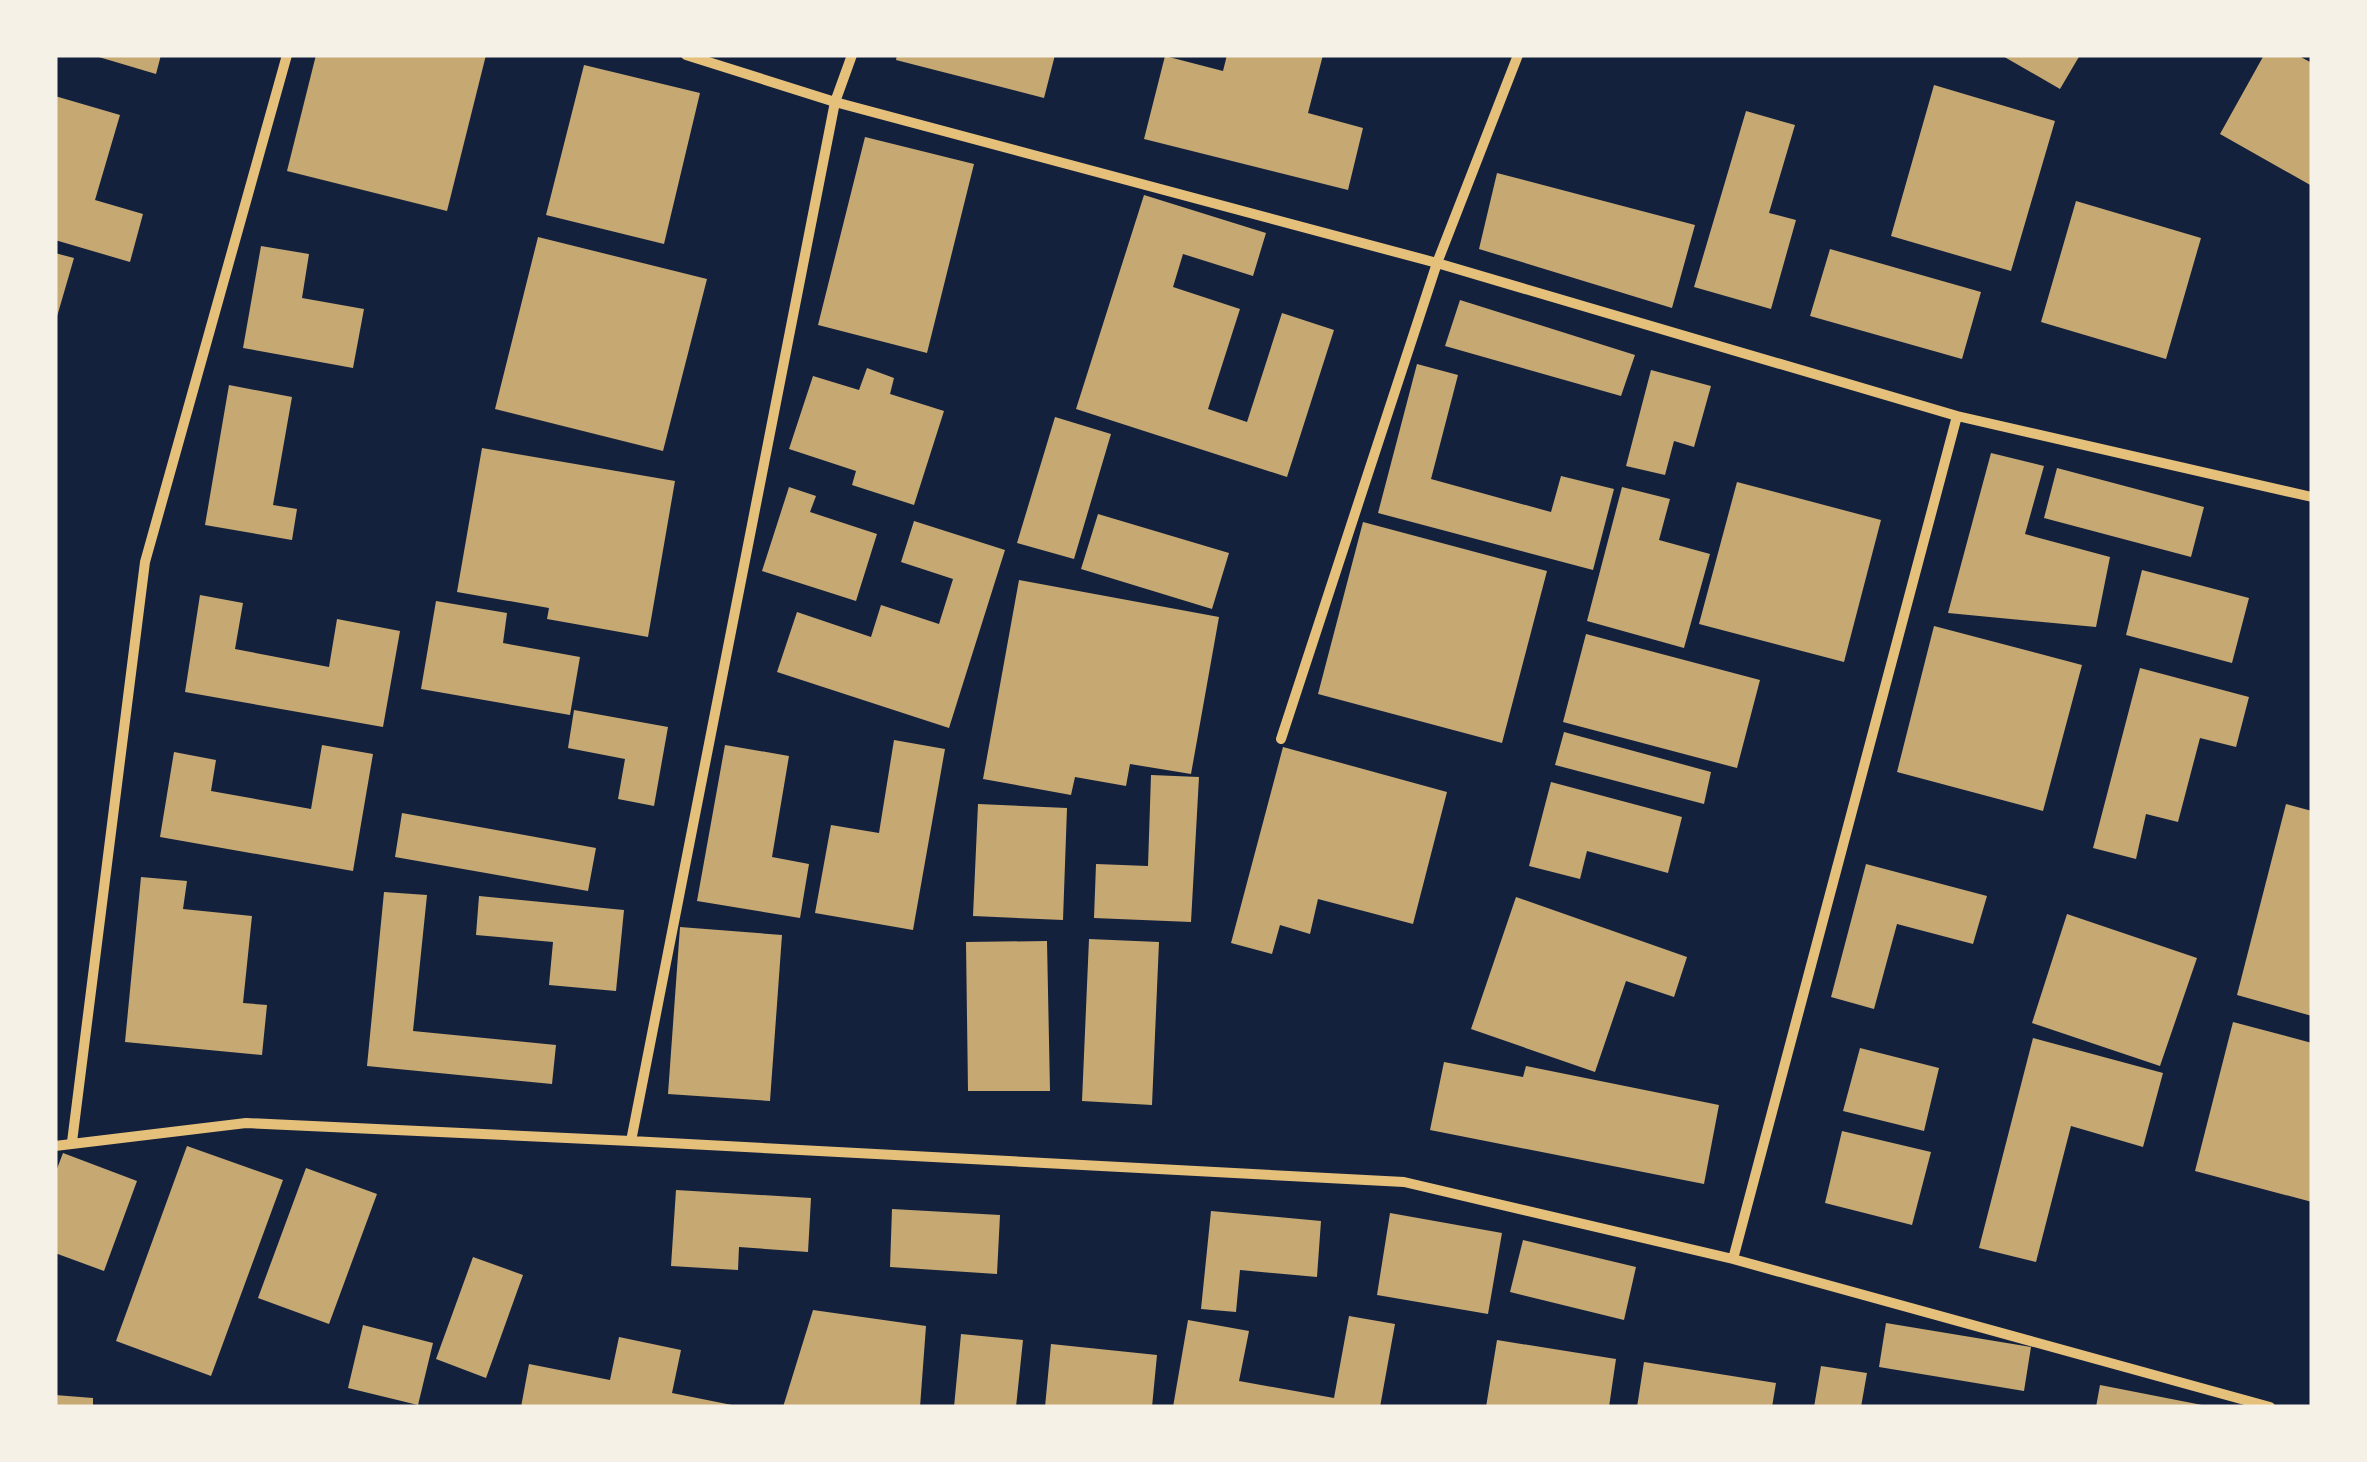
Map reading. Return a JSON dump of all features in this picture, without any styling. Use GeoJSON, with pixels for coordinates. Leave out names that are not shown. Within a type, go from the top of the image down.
{"type":"FeatureCollection","features":[{"type":"Feature","properties":{"kind":"street"},"geometry":{"type":"LineString","coordinates":[[72,1142],[145,562],[287,55]]}},
{"type":"Feature","properties":{"kind":"street"},"geometry":{"type":"LineString","coordinates":[[686,55],[834,102],[1436,263],[1957,416],[2312,497]]}},
{"type":"Feature","properties":{"kind":"street"},"geometry":{"type":"LineString","coordinates":[[630,1141],[834,102],[852,55]]}},
{"type":"Feature","properties":{"kind":"street"},"geometry":{"type":"LineString","coordinates":[[1281,739],[1436,263],[1518,55]]}},
{"type":"Feature","properties":{"kind":"street"},"geometry":{"type":"LineString","coordinates":[[1733,1259],[1957,416]]}},
{"type":"Feature","properties":{"kind":"street"},"geometry":{"type":"LineString","coordinates":[[55,1146],[246,1123],[1404,1182],[1733,1259],[2270,1407]]}},
{"type":"Feature","properties":{"kind":"building"},"geometry":{"type":"Polygon","coordinates":[[[92,55],[161,55],[156,74],[92,55]]]}},
{"type":"Feature","properties":{"kind":"building"},"geometry":{"type":"Polygon","coordinates":[[[316,55],[486,55],[447,211],[287,171],[316,55]]]}},
{"type":"Feature","properties":{"kind":"building"},"geometry":{"type":"Polygon","coordinates":[[[897,55],[1055,55],[1044,98],[896,60],[897,55]]]}},
{"type":"Feature","properties":{"kind":"building"},"geometry":{"type":"Polygon","coordinates":[[[1227,55],[1323,55],[1308,113],[1363,128],[1348,190],[1144,139],[1165,56],[1223,71],[1227,55]]]}},
{"type":"Feature","properties":{"kind":"building"},"geometry":{"type":"Polygon","coordinates":[[[2001,55],[2080,55],[2060,89],[2001,55]]]}},
{"type":"Feature","properties":{"kind":"building"},"geometry":{"type":"Polygon","coordinates":[[[2264,55],[2297,55],[2312,63],[2312,186],[2220,134],[2264,55]]]}},
{"type":"Feature","properties":{"kind":"building"},"geometry":{"type":"Polygon","coordinates":[[[584,65],[700,93],[664,244],[546,215],[584,65]]]}},
{"type":"Feature","properties":{"kind":"building"},"geometry":{"type":"Polygon","coordinates":[[[1934,85],[2055,121],[2011,271],[1891,236],[1934,85]]]}},
{"type":"Feature","properties":{"kind":"building"},"geometry":{"type":"Polygon","coordinates":[[[55,96],[120,115],[95,200],[143,214],[130,262],[55,240],[55,96]]]}},
{"type":"Feature","properties":{"kind":"building"},"geometry":{"type":"Polygon","coordinates":[[[1746,111],[1795,125],[1769,213],[1796,220],[1771,309],[1694,287],[1746,111]]]}},
{"type":"Feature","properties":{"kind":"building"},"geometry":{"type":"Polygon","coordinates":[[[865,137],[974,164],[927,353],[818,325],[865,137]]]}},
{"type":"Feature","properties":{"kind":"building"},"geometry":{"type":"Polygon","coordinates":[[[1497,173],[1695,225],[1672,308],[1479,249],[1497,173]]]}},
{"type":"Feature","properties":{"kind":"building"},"geometry":{"type":"Polygon","coordinates":[[[1144,195],[1266,233],[1253,276],[1183,254],[1173,287],[1240,309],[1208,409],[1247,422],[1282,313],[1334,330],[1287,477],[1076,409],[1144,195]]]}},
{"type":"Feature","properties":{"kind":"building"},"geometry":{"type":"Polygon","coordinates":[[[2076,201],[2201,238],[2166,359],[2041,322],[2076,201]]]}},
{"type":"Feature","properties":{"kind":"building"},"geometry":{"type":"Polygon","coordinates":[[[538,237],[707,279],[663,451],[495,409],[538,237]]]}},
{"type":"Feature","properties":{"kind":"building"},"geometry":{"type":"Polygon","coordinates":[[[261,246],[309,254],[302,298],[364,309],[353,368],[243,348],[261,246]]]}},
{"type":"Feature","properties":{"kind":"building"},"geometry":{"type":"Polygon","coordinates":[[[1830,249],[1981,292],[1962,359],[1810,316],[1830,249]]]}},
{"type":"Feature","properties":{"kind":"building"},"geometry":{"type":"Polygon","coordinates":[[[55,253],[74,258],[56,320],[55,320],[55,253]]]}},
{"type":"Feature","properties":{"kind":"building"},"geometry":{"type":"Polygon","coordinates":[[[1460,300],[1635,355],[1621,396],[1445,346],[1460,300]]]}},
{"type":"Feature","properties":{"kind":"building"},"geometry":{"type":"Polygon","coordinates":[[[1417,364],[1458,375],[1431,479],[1551,512],[1561,476],[1614,489],[1593,570],[1378,513],[1417,364]]]}},
{"type":"Feature","properties":{"kind":"building"},"geometry":{"type":"Polygon","coordinates":[[[867,368],[894,378],[890,394],[944,411],[914,505],[852,485],[856,471],[789,449],[813,376],[859,390],[867,368]]]}},
{"type":"Feature","properties":{"kind":"building"},"geometry":{"type":"Polygon","coordinates":[[[1651,370],[1711,386],[1694,447],[1674,441],[1665,475],[1626,466],[1651,370]]]}},
{"type":"Feature","properties":{"kind":"building"},"geometry":{"type":"Polygon","coordinates":[[[229,385],[292,397],[273,505],[297,509],[292,540],[205,525],[229,385]]]}},
{"type":"Feature","properties":{"kind":"building"},"geometry":{"type":"Polygon","coordinates":[[[1055,417],[1111,434],[1074,559],[1017,543],[1055,417]]]}},
{"type":"Feature","properties":{"kind":"building"},"geometry":{"type":"Polygon","coordinates":[[[482,448],[675,481],[648,637],[547,619],[549,608],[457,592],[482,448]]]}},
{"type":"Feature","properties":{"kind":"building"},"geometry":{"type":"Polygon","coordinates":[[[1991,453],[2044,466],[2025,534],[2110,557],[2096,627],[1948,613],[1991,453]]]}},
{"type":"Feature","properties":{"kind":"building"},"geometry":{"type":"Polygon","coordinates":[[[2057,468],[2204,507],[2191,557],[2044,518],[2057,468]]]}},
{"type":"Feature","properties":{"kind":"building"},"geometry":{"type":"Polygon","coordinates":[[[1737,482],[1881,520],[1844,662],[1699,624],[1737,482]]]}},
{"type":"Feature","properties":{"kind":"building"},"geometry":{"type":"Polygon","coordinates":[[[789,487],[816,496],[810,512],[877,534],[856,601],[762,571],[789,487]]]}},
{"type":"Feature","properties":{"kind":"building"},"geometry":{"type":"Polygon","coordinates":[[[1622,487],[1670,499],[1659,540],[1710,554],[1684,648],[1587,621],[1622,487]]]}},
{"type":"Feature","properties":{"kind":"building"},"geometry":{"type":"Polygon","coordinates":[[[1098,514],[1229,553],[1212,609],[1081,569],[1098,514]]]}},
{"type":"Feature","properties":{"kind":"building"},"geometry":{"type":"Polygon","coordinates":[[[914,521],[1005,550],[949,728],[777,672],[797,612],[871,637],[881,605],[939,624],[953,579],[901,562],[914,521]]]}},
{"type":"Feature","properties":{"kind":"building"},"geometry":{"type":"Polygon","coordinates":[[[1363,522],[1547,571],[1502,743],[1318,694],[1363,522]]]}},
{"type":"Feature","properties":{"kind":"building"},"geometry":{"type":"Polygon","coordinates":[[[2142,570],[2249,598],[2232,663],[2126,635],[2142,570]]]}},
{"type":"Feature","properties":{"kind":"building"},"geometry":{"type":"Polygon","coordinates":[[[1019,580],[1219,617],[1191,774],[1130,764],[1126,786],[1075,777],[1071,795],[983,779],[1019,580]]]}},
{"type":"Feature","properties":{"kind":"building"},"geometry":{"type":"Polygon","coordinates":[[[200,595],[243,603],[235,649],[329,667],[337,619],[400,631],[383,727],[185,692],[200,595]]]}},
{"type":"Feature","properties":{"kind":"building"},"geometry":{"type":"Polygon","coordinates":[[[436,601],[507,613],[503,643],[580,657],[570,715],[421,689],[436,601]]]}},
{"type":"Feature","properties":{"kind":"building"},"geometry":{"type":"Polygon","coordinates":[[[1934,626],[2082,665],[2043,811],[1897,772],[1934,626]]]}},
{"type":"Feature","properties":{"kind":"building"},"geometry":{"type":"Polygon","coordinates":[[[1586,634],[1760,680],[1737,768],[1563,722],[1586,634]]]}},
{"type":"Feature","properties":{"kind":"building"},"geometry":{"type":"Polygon","coordinates":[[[2140,668],[2249,697],[2236,747],[2200,738],[2178,822],[2146,814],[2136,859],[2093,848],[2140,668]]]}},
{"type":"Feature","properties":{"kind":"building"},"geometry":{"type":"Polygon","coordinates":[[[574,710],[668,727],[654,806],[618,799],[625,759],[568,748],[574,710]]]}},
{"type":"Feature","properties":{"kind":"building"},"geometry":{"type":"Polygon","coordinates":[[[1564,732],[1711,772],[1704,804],[1555,765],[1564,732]]]}},
{"type":"Feature","properties":{"kind":"building"},"geometry":{"type":"Polygon","coordinates":[[[894,740],[945,749],[913,930],[815,913],[831,825],[879,833],[894,740]]]}},
{"type":"Feature","properties":{"kind":"building"},"geometry":{"type":"Polygon","coordinates":[[[322,745],[373,754],[353,871],[160,837],[174,752],[216,760],[211,791],[311,809],[322,745]]]}},
{"type":"Feature","properties":{"kind":"building"},"geometry":{"type":"Polygon","coordinates":[[[725,745],[789,756],[772,857],[809,864],[800,918],[697,901],[725,745]]]}},
{"type":"Feature","properties":{"kind":"building"},"geometry":{"type":"Polygon","coordinates":[[[1283,747],[1447,792],[1413,924],[1318,899],[1310,934],[1280,925],[1272,954],[1231,943],[1283,747]]]}},
{"type":"Feature","properties":{"kind":"building"},"geometry":{"type":"Polygon","coordinates":[[[1151,775],[1199,777],[1191,922],[1094,918],[1096,864],[1148,866],[1151,775]]]}},
{"type":"Feature","properties":{"kind":"building"},"geometry":{"type":"Polygon","coordinates":[[[1551,782],[1682,817],[1668,873],[1587,851],[1580,879],[1529,866],[1551,782]]]}},
{"type":"Feature","properties":{"kind":"building"},"geometry":{"type":"Polygon","coordinates":[[[978,804],[1067,808],[1063,920],[973,916],[978,804]]]}},
{"type":"Feature","properties":{"kind":"building"},"geometry":{"type":"Polygon","coordinates":[[[2286,804],[2312,811],[2312,1016],[2237,995],[2286,804]]]}},
{"type":"Feature","properties":{"kind":"building"},"geometry":{"type":"Polygon","coordinates":[[[402,813],[596,848],[588,891],[395,857],[402,813]]]}},
{"type":"Feature","properties":{"kind":"building"},"geometry":{"type":"Polygon","coordinates":[[[1866,864],[1987,896],[1973,944],[1897,924],[1874,1009],[1831,997],[1866,864]]]}},
{"type":"Feature","properties":{"kind":"building"},"geometry":{"type":"Polygon","coordinates":[[[141,877],[187,881],[183,909],[252,916],[243,1003],[267,1005],[262,1055],[125,1042],[141,877]]]}},
{"type":"Feature","properties":{"kind":"building"},"geometry":{"type":"Polygon","coordinates":[[[384,892],[427,895],[413,1031],[556,1045],[552,1084],[367,1066],[384,892]]]}},
{"type":"Feature","properties":{"kind":"building"},"geometry":{"type":"Polygon","coordinates":[[[479,896],[624,910],[616,991],[549,985],[553,942],[476,935],[479,896]]]}},
{"type":"Feature","properties":{"kind":"building"},"geometry":{"type":"Polygon","coordinates":[[[1516,897],[1687,957],[1674,997],[1626,981],[1595,1072],[1471,1029],[1516,897]]]}},
{"type":"Feature","properties":{"kind":"building"},"geometry":{"type":"Polygon","coordinates":[[[2067,914],[2197,958],[2160,1066],[2032,1023],[2067,914]]]}},
{"type":"Feature","properties":{"kind":"building"},"geometry":{"type":"Polygon","coordinates":[[[680,927],[782,935],[770,1101],[668,1094],[680,927]]]}},
{"type":"Feature","properties":{"kind":"building"},"geometry":{"type":"Polygon","coordinates":[[[1089,939],[1159,942],[1152,1105],[1082,1101],[1089,939]]]}},
{"type":"Feature","properties":{"kind":"building"},"geometry":{"type":"Polygon","coordinates":[[[1047,941],[1050,1091],[968,1091],[966,942],[1047,941]]]}},
{"type":"Feature","properties":{"kind":"building"},"geometry":{"type":"Polygon","coordinates":[[[2233,1022],[2312,1043],[2312,1202],[2195,1171],[2233,1022]]]}},
{"type":"Feature","properties":{"kind":"building"},"geometry":{"type":"Polygon","coordinates":[[[2033,1038],[2163,1073],[2143,1147],[2071,1126],[2036,1262],[1979,1248],[2033,1038]]]}},
{"type":"Feature","properties":{"kind":"building"},"geometry":{"type":"Polygon","coordinates":[[[1860,1048],[1939,1068],[1924,1131],[1843,1111],[1860,1048]]]}},
{"type":"Feature","properties":{"kind":"building"},"geometry":{"type":"Polygon","coordinates":[[[1444,1062],[1523,1077],[1526,1066],[1719,1105],[1704,1184],[1430,1130],[1444,1062]]]}},
{"type":"Feature","properties":{"kind":"building"},"geometry":{"type":"Polygon","coordinates":[[[1842,1131],[1931,1152],[1912,1225],[1825,1203],[1842,1131]]]}},
{"type":"Feature","properties":{"kind":"building"},"geometry":{"type":"Polygon","coordinates":[[[187,1146],[283,1180],[211,1376],[116,1341],[187,1146]]]}},
{"type":"Feature","properties":{"kind":"building"},"geometry":{"type":"Polygon","coordinates":[[[63,1153],[137,1181],[104,1271],[55,1253],[55,1174],[63,1153]]]}},
{"type":"Feature","properties":{"kind":"building"},"geometry":{"type":"Polygon","coordinates":[[[306,1168],[377,1194],[329,1324],[258,1298],[306,1168]]]}},
{"type":"Feature","properties":{"kind":"building"},"geometry":{"type":"Polygon","coordinates":[[[676,1190],[811,1198],[808,1252],[739,1247],[738,1270],[671,1266],[676,1190]]]}},
{"type":"Feature","properties":{"kind":"building"},"geometry":{"type":"Polygon","coordinates":[[[892,1209],[1000,1215],[997,1274],[890,1267],[892,1209]]]}},
{"type":"Feature","properties":{"kind":"building"},"geometry":{"type":"Polygon","coordinates":[[[1211,1211],[1321,1221],[1317,1277],[1240,1270],[1236,1312],[1201,1309],[1211,1211]]]}},
{"type":"Feature","properties":{"kind":"building"},"geometry":{"type":"Polygon","coordinates":[[[1390,1213],[1502,1233],[1488,1314],[1377,1295],[1390,1213]]]}},
{"type":"Feature","properties":{"kind":"building"},"geometry":{"type":"Polygon","coordinates":[[[1523,1240],[1636,1267],[1624,1320],[1510,1292],[1523,1240]]]}},
{"type":"Feature","properties":{"kind":"building"},"geometry":{"type":"Polygon","coordinates":[[[473,1257],[523,1275],[486,1378],[436,1359],[473,1257]]]}},
{"type":"Feature","properties":{"kind":"building"},"geometry":{"type":"Polygon","coordinates":[[[813,1310],[926,1326],[920,1407],[783,1407],[813,1310]]]}},
{"type":"Feature","properties":{"kind":"building"},"geometry":{"type":"Polygon","coordinates":[[[1349,1316],[1395,1324],[1380,1407],[1173,1407],[1188,1320],[1249,1331],[1239,1381],[1334,1398],[1349,1316]]]}},
{"type":"Feature","properties":{"kind":"building"},"geometry":{"type":"Polygon","coordinates":[[[1886,1323],[2031,1347],[2024,1391],[1879,1367],[1886,1323]]]}},
{"type":"Feature","properties":{"kind":"building"},"geometry":{"type":"Polygon","coordinates":[[[363,1325],[433,1343],[418,1405],[348,1388],[363,1325]]]}},
{"type":"Feature","properties":{"kind":"building"},"geometry":{"type":"Polygon","coordinates":[[[961,1334],[1023,1340],[1016,1407],[954,1407],[961,1334]]]}},
{"type":"Feature","properties":{"kind":"building"},"geometry":{"type":"Polygon","coordinates":[[[619,1337],[681,1350],[672,1393],[732,1407],[521,1407],[529,1364],[610,1380],[619,1337]]]}},
{"type":"Feature","properties":{"kind":"building"},"geometry":{"type":"Polygon","coordinates":[[[1497,1340],[1616,1359],[1609,1407],[1486,1407],[1497,1340]]]}},
{"type":"Feature","properties":{"kind":"building"},"geometry":{"type":"Polygon","coordinates":[[[1051,1344],[1157,1355],[1152,1407],[1045,1407],[1051,1344]]]}},
{"type":"Feature","properties":{"kind":"building"},"geometry":{"type":"Polygon","coordinates":[[[1644,1362],[1776,1383],[1772,1407],[1637,1407],[1644,1362]]]}},
{"type":"Feature","properties":{"kind":"building"},"geometry":{"type":"Polygon","coordinates":[[[1821,1366],[1867,1373],[1861,1407],[1814,1407],[1821,1366]]]}},
{"type":"Feature","properties":{"kind":"building"},"geometry":{"type":"Polygon","coordinates":[[[2100,1385],[2202,1405],[2202,1407],[2096,1407],[2100,1385]]]}},
{"type":"Feature","properties":{"kind":"building"},"geometry":{"type":"Polygon","coordinates":[[[55,1395],[93,1398],[93,1407],[55,1407],[55,1395]]]}}]}
